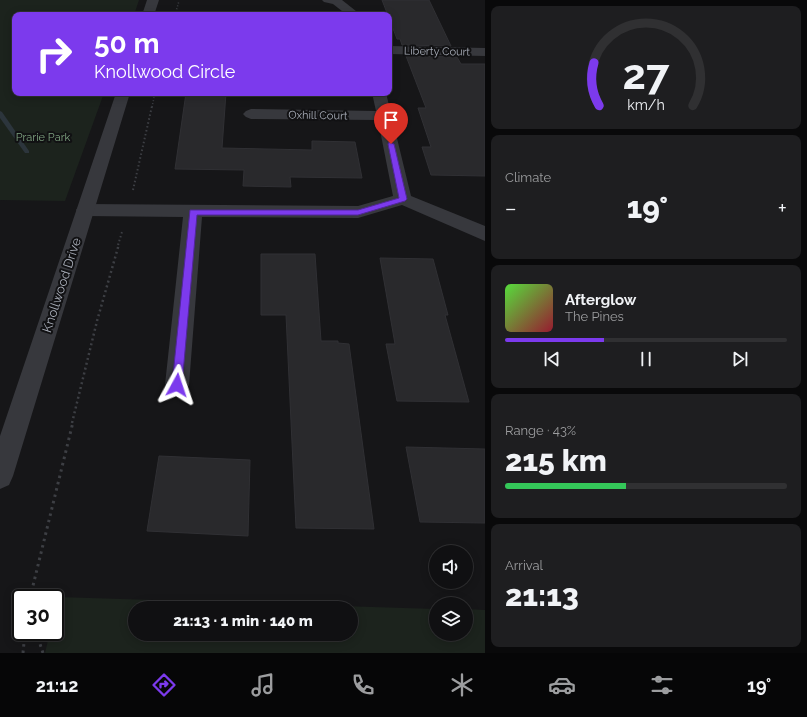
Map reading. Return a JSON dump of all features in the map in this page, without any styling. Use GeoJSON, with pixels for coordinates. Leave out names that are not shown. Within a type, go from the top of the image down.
{"type":"FeatureCollection","features":[{"type":"Feature","properties":{"kind":"street"},"geometry":{"type":"LineString","coordinates":[[149,12],[153,0]]}},
{"type":"Feature","properties":{"kind":"street"},"geometry":{"type":"LineString","coordinates":[[334,0],[351,12]]}},
{"type":"Feature","properties":{"kind":"street","name":"Liberty Court"},"geometry":{"type":"LineString","coordinates":[[392,50],[485,52]]}},
{"type":"Feature","properties":{"kind":"street","name":"Knollwood Drive"},"geometry":{"type":"LineString","coordinates":[[0,476],[122,96]]}},
{"type":"Feature","properties":{"kind":"street"},"geometry":{"type":"LineString","coordinates":[[380,96],[403,199]]}},
{"type":"Feature","properties":{"kind":"street","name":"Oxhill Court"},"geometry":{"type":"LineString","coordinates":[[251,114],[385,116]]}},
{"type":"Feature","properties":{"kind":"street"},"geometry":{"type":"LineString","coordinates":[[85,210],[193,212],[358,212],[403,199],[485,234]]}},
{"type":"Feature","properties":{"kind":"street"},"geometry":{"type":"LineString","coordinates":[[177,385],[193,212]]}},
{"type":"Feature","properties":{"kind":"path"},"geometry":{"type":"LineString","coordinates":[[176,12],[179,1]]}},
{"type":"Feature","properties":{"kind":"path"},"geometry":{"type":"LineString","coordinates":[[32,589],[97,321],[128,211],[154,96]]}},
{"type":"Feature","properties":{"kind":"path"},"geometry":{"type":"LineString","coordinates":[[23,653],[24,641]]}},
{"type":"Feature","properties":{"kind":"path"},"geometry":{"type":"LineString","coordinates":[[39,641],[43,653]]}},
{"type":"Feature","properties":{"kind":"green space","name":"Prarie Park"},"geometry":{"type":"Polygon","coordinates":[[[0,0],[139,0],[135,12],[12,12],[12,96],[103,96],[65,201],[0,200],[0,0]]]}},
{"type":"Feature","properties":{"kind":"green space"},"geometry":{"type":"Polygon","coordinates":[[[64,597],[184,601],[128,601],[128,641],[358,641],[358,607],[429,609],[429,641],[473,641],[473,609],[485,610],[485,653],[45,653],[48,641],[64,641],[64,597]]]}},
{"type":"Feature","properties":{"kind":"building"},"geometry":{"type":"Polygon","coordinates":[[[382,0],[429,0],[451,46],[402,45],[400,39],[397,39],[392,26],[392,12],[387,12],[382,0]]]}},
{"type":"Feature","properties":{"kind":"building"},"geometry":{"type":"Polygon","coordinates":[[[406,56],[457,57],[461,64],[485,64],[485,176],[431,175],[422,147],[431,147],[418,108],[426,108],[406,56]]]}},
{"type":"Feature","properties":{"kind":"building"},"geometry":{"type":"Polygon","coordinates":[[[186,96],[226,96],[222,148],[312,150],[312,141],[355,142],[362,178],[290,177],[291,187],[243,186],[244,170],[175,169],[186,96]]]}},
{"type":"Feature","properties":{"kind":"building"},"geometry":{"type":"Polygon","coordinates":[[[261,254],[315,254],[321,341],[338,341],[338,343],[349,344],[374,529],[296,528],[286,315],[261,315],[261,254]]]}},
{"type":"Feature","properties":{"kind":"building"},"geometry":{"type":"Polygon","coordinates":[[[380,258],[433,259],[448,315],[445,315],[469,402],[397,401],[386,344],[395,344],[380,258]]]}},
{"type":"Feature","properties":{"kind":"building"},"geometry":{"type":"Polygon","coordinates":[[[406,447],[485,449],[485,523],[420,522],[406,447]]]}},
{"type":"Feature","properties":{"kind":"building"},"geometry":{"type":"Polygon","coordinates":[[[159,456],[250,460],[248,536],[147,531],[159,456]]]}},
{"type":"Feature","properties":{"kind":"waterway"},"geometry":{"type":"LineString","coordinates":[[0,113],[27,152]]}},
{"type":"Feature","properties":{"kind":"route"},"geometry":{"type":"LineString","coordinates":[[177,385],[193,212],[358,212],[403,199],[391,144]]}}]}
